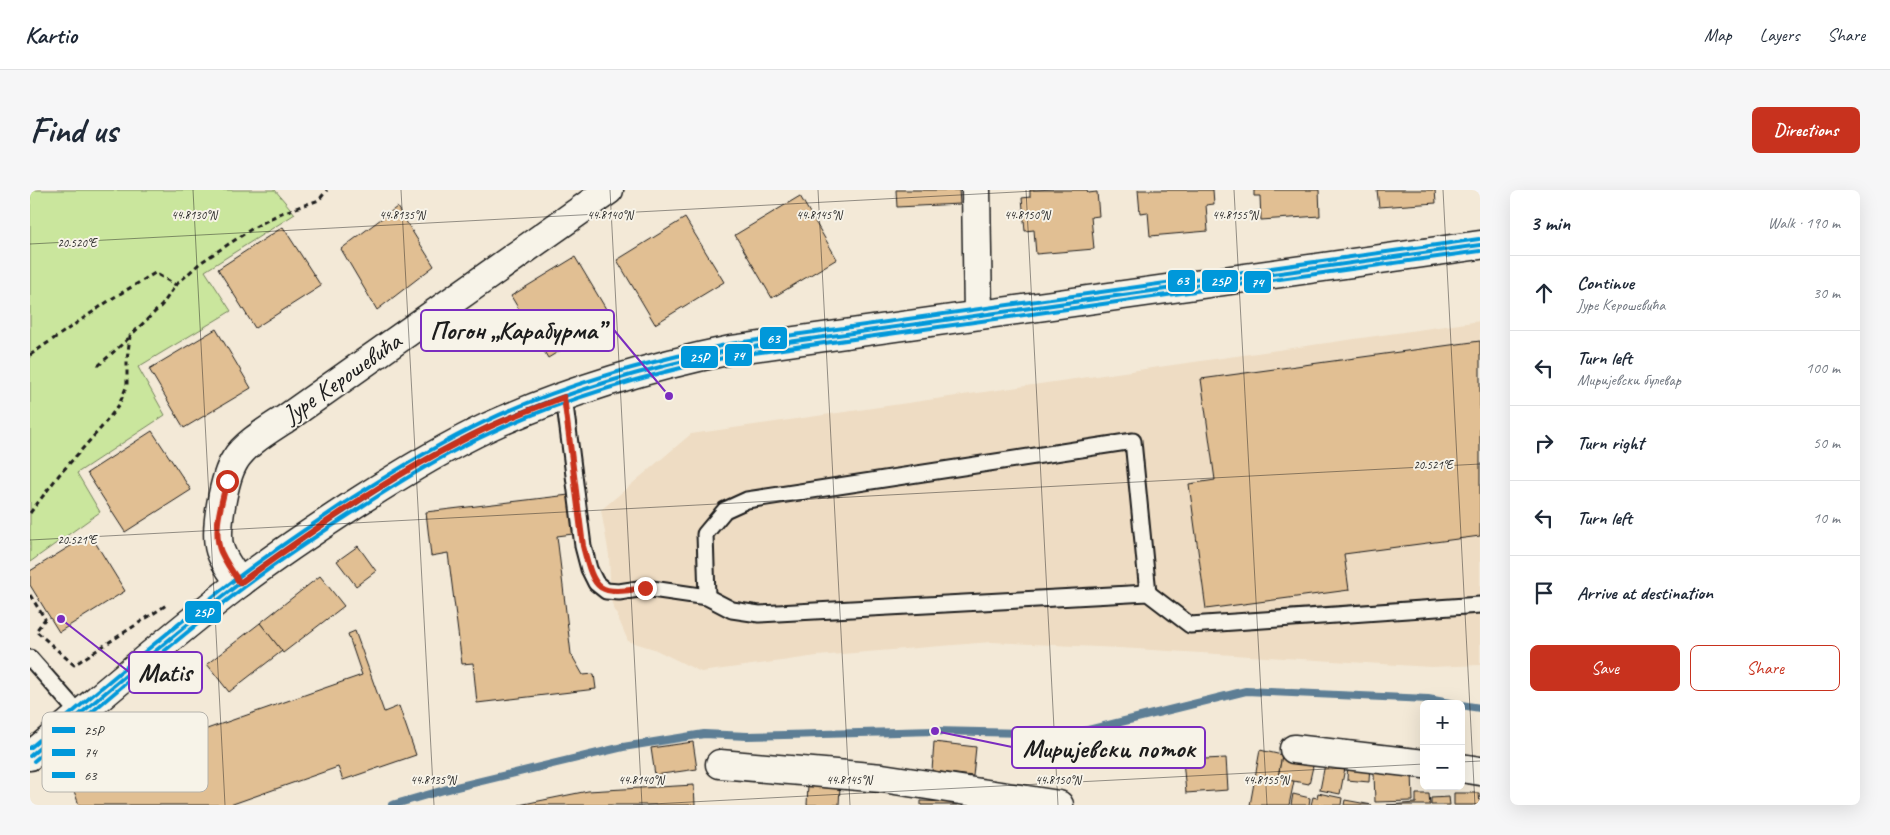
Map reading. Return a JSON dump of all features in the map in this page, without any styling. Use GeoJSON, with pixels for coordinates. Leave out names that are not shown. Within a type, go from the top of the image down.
{"type":"FeatureCollection","features":[{"type":"Feature","properties":{"kind":"main road","name":"Јуре Керошевића"},"geometry":{"type":"LineString","coordinates":[[240,583],[220,550],[218,536],[227,481],[235,460],[251,444],[288,417],[609,190]]}},
{"type":"Feature","properties":{"kind":"main road"},"geometry":{"type":"LineString","coordinates":[[976,190],[978,314]]}},
{"type":"Feature","properties":{"kind":"main road"},"geometry":{"type":"LineString","coordinates":[[82,712],[240,583],[324,524],[408,469],[488,427],[607,382],[677,362],[731,350],[1480,245]]}},
{"type":"Feature","properties":{"kind":"main road"},"geometry":{"type":"LineString","coordinates":[[30,756],[42,746]]}},
{"type":"Feature","properties":{"kind":"main road"},"geometry":{"type":"LineString","coordinates":[[1294,749],[1420,764]]}},
{"type":"Feature","properties":{"kind":"main road"},"geometry":{"type":"LineString","coordinates":[[720,764],[882,778],[1059,805]]}},
{"type":"Feature","properties":{"kind":"main road"},"geometry":{"type":"LineString","coordinates":[[1465,769],[1480,771]]}},
{"type":"Feature","properties":{"kind":"lane"},"geometry":{"type":"LineString","coordinates":[[564,397],[583,546],[589,569],[596,583],[606,592],[645,588],[707,596],[732,610],[759,614],[1148,593],[1190,625],[1480,605]]}},
{"type":"Feature","properties":{"kind":"lane"},"geometry":{"type":"LineString","coordinates":[[707,596],[705,534],[725,510],[747,500],[1132,441],[1148,593]]}},
{"type":"Feature","properties":{"kind":"lane"},"geometry":{"type":"LineString","coordinates":[[30,658],[78,712]]}},
{"type":"Feature","properties":{"kind":"path"},"geometry":{"type":"LineString","coordinates":[[98,366],[162,305],[176,285],[200,263],[253,228],[279,214],[319,200],[327,190]]}},
{"type":"Feature","properties":{"kind":"path"},"geometry":{"type":"LineString","coordinates":[[30,355],[77,322],[155,273],[176,285]]}},
{"type":"Feature","properties":{"kind":"path"},"geometry":{"type":"LineString","coordinates":[[30,513],[59,475],[101,428],[118,405],[127,385],[127,360],[130,336]]}},
{"type":"Feature","properties":{"kind":"path"},"geometry":{"type":"LineString","coordinates":[[30,595],[45,619],[36,631],[74,665],[171,602]]}},
{"type":"Feature","properties":{"kind":"shaded area"},"geometry":{"type":"Polygon","coordinates":[[[1480,321],[1480,665],[1431,667],[991,642],[817,656],[701,672],[654,649],[628,641],[611,601],[609,555],[601,510],[691,434],[1480,321]]]}},
{"type":"Feature","properties":{"kind":"green space"},"geometry":{"type":"Polygon","coordinates":[[[30,190],[275,190],[295,214],[205,271],[231,311],[138,367],[165,415],[77,473],[100,512],[30,562],[30,190]]]}},
{"type":"Feature","properties":{"kind":"building"},"geometry":{"type":"Polygon","coordinates":[[[896,190],[959,190],[960,204],[897,207],[896,190]]]}},
{"type":"Feature","properties":{"kind":"building"},"geometry":{"type":"Polygon","coordinates":[[[1030,190],[1087,190],[1088,193],[1097,192],[1099,216],[1091,217],[1094,249],[1036,254],[1034,230],[1025,231],[1022,198],[1030,197],[1030,190]]]}},
{"type":"Feature","properties":{"kind":"building"},"geometry":{"type":"Polygon","coordinates":[[[1138,190],[1213,190],[1214,204],[1206,205],[1208,231],[1150,236],[1148,212],[1140,213],[1138,190]]]}},
{"type":"Feature","properties":{"kind":"building"},"geometry":{"type":"Polygon","coordinates":[[[1254,190],[1319,190],[1320,216],[1261,220],[1260,196],[1254,196],[1254,190]]]}},
{"type":"Feature","properties":{"kind":"building"},"geometry":{"type":"Polygon","coordinates":[[[1377,190],[1435,190],[1436,203],[1379,207],[1377,190]]]}},
{"type":"Feature","properties":{"kind":"building"},"geometry":{"type":"Polygon","coordinates":[[[800,196],[837,259],[772,298],[735,235],[800,196]]]}},
{"type":"Feature","properties":{"kind":"building"},"geometry":{"type":"Polygon","coordinates":[[[397,207],[434,266],[377,310],[341,249],[397,207]]]}},
{"type":"Feature","properties":{"kind":"building"},"geometry":{"type":"Polygon","coordinates":[[[685,218],[724,282],[655,324],[617,260],[685,218]]]}},
{"type":"Feature","properties":{"kind":"building"},"geometry":{"type":"Polygon","coordinates":[[[283,227],[321,286],[255,328],[218,269],[283,227]]]}},
{"type":"Feature","properties":{"kind":"building"},"geometry":{"type":"Polygon","coordinates":[[[575,257],[612,319],[548,358],[511,296],[575,257]]]}},
{"type":"Feature","properties":{"kind":"building"},"geometry":{"type":"Polygon","coordinates":[[[216,329],[251,388],[184,428],[149,369],[216,329]]]}},
{"type":"Feature","properties":{"kind":"building"},"geometry":{"type":"Polygon","coordinates":[[[1480,341],[1480,536],[1344,554],[1349,590],[1206,609],[1189,484],[1215,480],[1201,379],[1480,341]]]}},
{"type":"Feature","properties":{"kind":"building"},"geometry":{"type":"Polygon","coordinates":[[[152,431],[191,490],[125,532],[87,473],[152,431]]]}},
{"type":"Feature","properties":{"kind":"building"},"geometry":{"type":"Polygon","coordinates":[[[569,495],[573,534],[557,536],[571,654],[583,675],[594,674],[596,689],[477,703],[473,663],[462,664],[448,553],[431,556],[426,512],[569,495]]]}},
{"type":"Feature","properties":{"kind":"building"},"geometry":{"type":"Polygon","coordinates":[[[90,534],[125,591],[59,632],[30,585],[30,571],[90,534]]]}},
{"type":"Feature","properties":{"kind":"building"},"geometry":{"type":"Polygon","coordinates":[[[358,546],[376,571],[356,586],[337,561],[358,546]]]}},
{"type":"Feature","properties":{"kind":"building"},"geometry":{"type":"Polygon","coordinates":[[[320,576],[344,606],[283,653],[260,623],[320,576]]]}},
{"type":"Feature","properties":{"kind":"building"},"geometry":{"type":"Polygon","coordinates":[[[260,623],[282,651],[229,692],[207,664],[260,623]]]}},
{"type":"Feature","properties":{"kind":"building"},"geometry":{"type":"Polygon","coordinates":[[[355,631],[384,712],[399,706],[416,755],[343,780],[338,767],[230,805],[79,805],[74,792],[208,792],[208,729],[362,675],[348,634],[355,631]]]}},
{"type":"Feature","properties":{"kind":"building"},"geometry":{"type":"Polygon","coordinates":[[[693,742],[697,769],[655,775],[651,748],[693,742]]]}},
{"type":"Feature","properties":{"kind":"building"},"geometry":{"type":"Polygon","coordinates":[[[934,742],[976,747],[973,776],[932,771],[934,742]]]}},
{"type":"Feature","properties":{"kind":"building"},"geometry":{"type":"Polygon","coordinates":[[[1260,750],[1282,755],[1278,778],[1294,781],[1289,805],[1250,805],[1260,750]]]}},
{"type":"Feature","properties":{"kind":"building"},"geometry":{"type":"Polygon","coordinates":[[[1282,755],[1314,762],[1309,784],[1278,778],[1282,755]]]}},
{"type":"Feature","properties":{"kind":"building"},"geometry":{"type":"Polygon","coordinates":[[[1226,758],[1228,790],[1186,793],[1183,760],[1226,758]]]}},
{"type":"Feature","properties":{"kind":"building"},"geometry":{"type":"Polygon","coordinates":[[[1348,761],[1370,763],[1369,782],[1347,780],[1348,761]]]}},
{"type":"Feature","properties":{"kind":"building"},"geometry":{"type":"Polygon","coordinates":[[[1325,764],[1345,768],[1340,794],[1320,790],[1325,764]]]}},
{"type":"Feature","properties":{"kind":"building"},"geometry":{"type":"Polygon","coordinates":[[[1412,772],[1413,801],[1375,802],[1374,773],[1412,772]]]}},
{"type":"Feature","properties":{"kind":"building"},"geometry":{"type":"Polygon","coordinates":[[[694,785],[695,805],[519,805],[588,791],[694,785]]]}},
{"type":"Feature","properties":{"kind":"building"},"geometry":{"type":"Polygon","coordinates":[[[808,785],[840,786],[839,805],[807,805],[808,785]]]}},
{"type":"Feature","properties":{"kind":"building"},"geometry":{"type":"Polygon","coordinates":[[[1318,793],[1342,798],[1341,805],[1311,805],[1313,797],[1317,798],[1318,793]]]}},
{"type":"Feature","properties":{"kind":"building"},"geometry":{"type":"Polygon","coordinates":[[[1454,793],[1479,793],[1480,805],[1454,805],[1454,793]]]}},
{"type":"Feature","properties":{"kind":"building"},"geometry":{"type":"Polygon","coordinates":[[[1293,794],[1310,798],[1309,805],[1291,805],[1293,794]]]}},
{"type":"Feature","properties":{"kind":"building"},"geometry":{"type":"Polygon","coordinates":[[[1416,794],[1429,794],[1430,805],[1387,805],[1416,803],[1416,794]]]}},
{"type":"Feature","properties":{"kind":"building"},"geometry":{"type":"Polygon","coordinates":[[[1449,797],[1450,805],[1431,805],[1431,798],[1449,797]]]}},
{"type":"Feature","properties":{"kind":"building"},"geometry":{"type":"Polygon","coordinates":[[[1345,800],[1372,805],[1344,805],[1345,800]]]}},
{"type":"Feature","properties":{"kind":"building"},"geometry":{"type":"Polygon","coordinates":[[[921,801],[957,802],[957,805],[921,805],[921,801]]]}},
{"type":"Feature","properties":{"kind":"waterway"},"geometry":{"type":"LineString","coordinates":[[392,805],[444,790],[623,747],[704,734],[747,736],[935,731],[1072,734],[1246,691],[1433,700]]}},
{"type":"Feature","properties":{"kind":"waterway"},"geometry":{"type":"LineString","coordinates":[[1465,706],[1480,708]]}},
{"type":"Feature","properties":{"kind":"transit line","name":"63"},"geometry":{"type":"LineString","coordinates":[[73,712],[237,578],[352,498],[416,458],[467,430],[514,409],[574,386],[636,367],[730,344],[1479,239]]}},
{"type":"Feature","properties":{"kind":"transit line","name":"25P"},"geometry":{"type":"LineString","coordinates":[[82,712],[213,604],[309,534],[435,454],[488,427],[547,402],[638,373],[731,350],[1480,245]]}},
{"type":"Feature","properties":{"kind":"transit line","name":"74"},"geometry":{"type":"LineString","coordinates":[[92,712],[216,609],[285,557],[407,478],[456,450],[519,420],[609,388],[732,356],[1480,251]]}},
{"type":"Feature","properties":{"kind":"transit line","name":"63"},"geometry":{"type":"LineString","coordinates":[[30,748],[42,738]]}},
{"type":"Feature","properties":{"kind":"transit line","name":"25P"},"geometry":{"type":"LineString","coordinates":[[30,756],[42,746]]}},
{"type":"Feature","properties":{"kind":"transit line","name":"74"},"geometry":{"type":"LineString","coordinates":[[34,761],[42,754]]}},
{"type":"Feature","properties":{"kind":"place","name":"Погон „Карабурма”"},"geometry":{"type":"Point","coordinates":[669,396]}},
{"type":"Feature","properties":{"kind":"place","name":"Matis"},"geometry":{"type":"Point","coordinates":[61,619]}},
{"type":"Feature","properties":{"kind":"place","name":"Миријевски поток"},"geometry":{"type":"Point","coordinates":[935,731]}},
{"type":"Feature","properties":{"kind":"route"},"geometry":{"type":"LineString","coordinates":[[227,481],[218,536],[220,550],[240,583],[281,553],[408,469],[488,427],[564,397],[583,546],[589,569],[596,583],[606,592],[645,588]]}}]}
